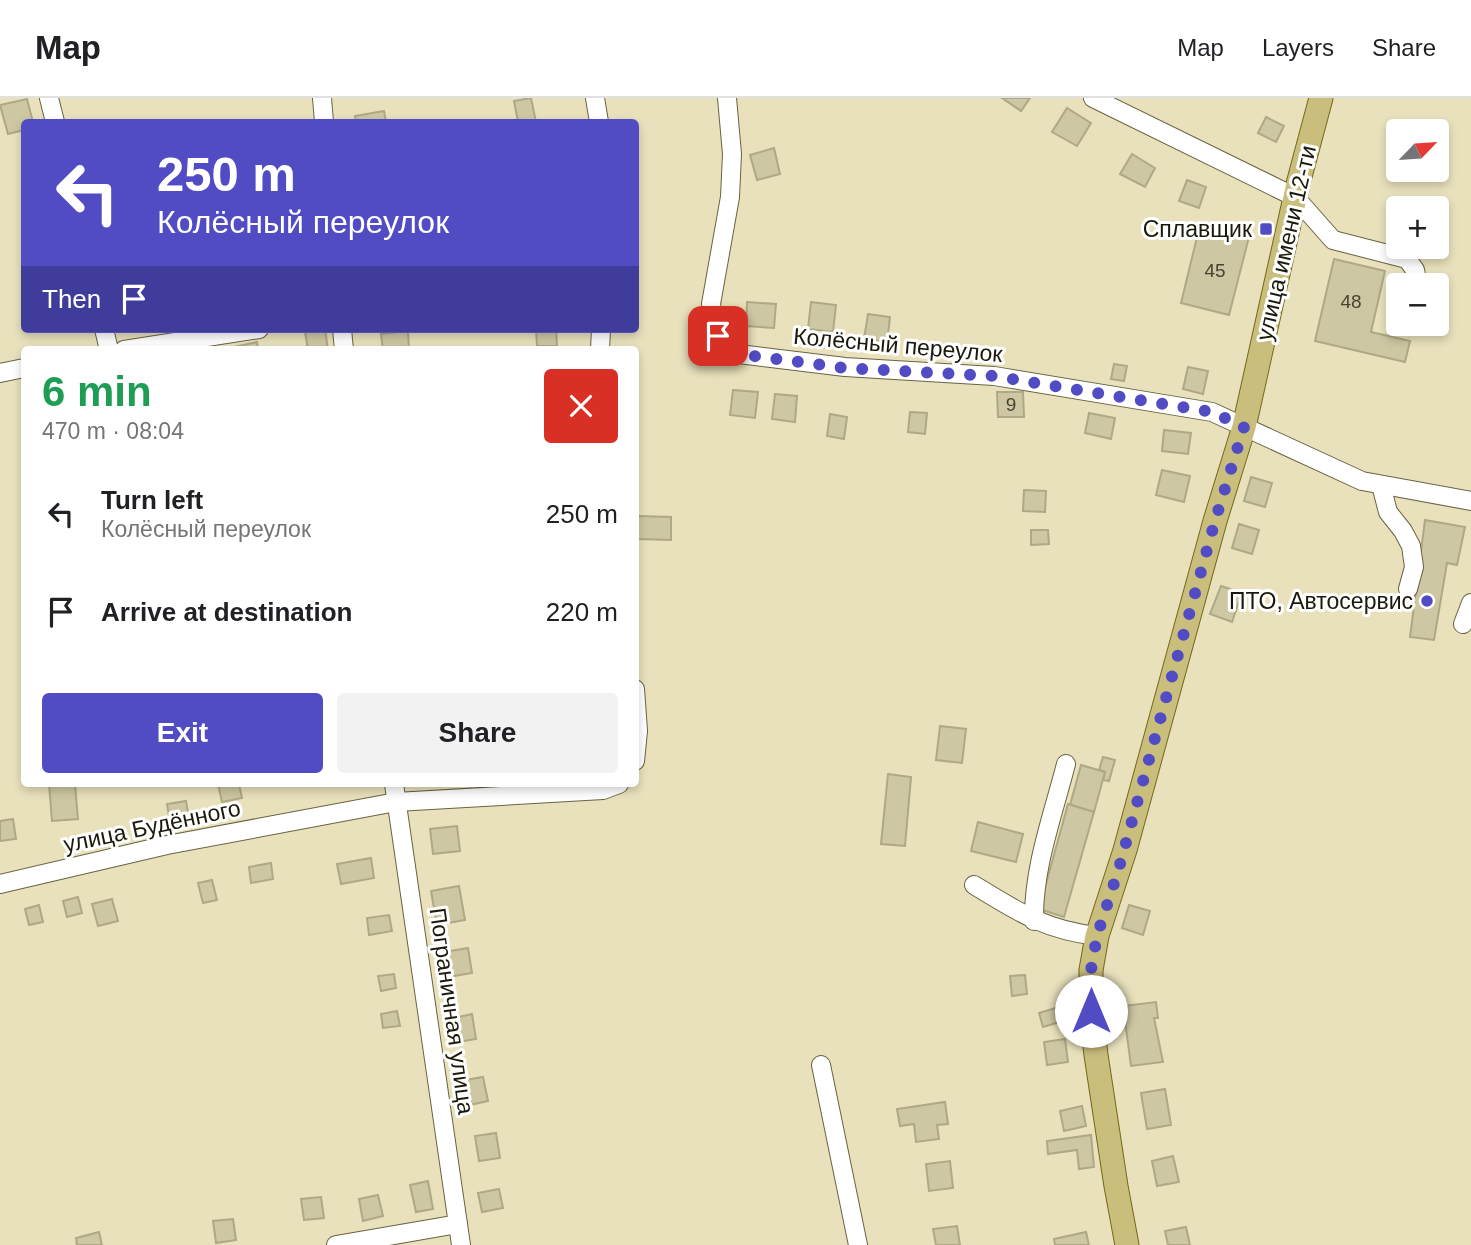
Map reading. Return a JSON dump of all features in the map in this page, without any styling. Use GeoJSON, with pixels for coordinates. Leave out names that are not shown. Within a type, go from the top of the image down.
{"type":"FeatureCollection","features":[{"type":"Feature","properties":{"kind":"main road","name":"улица имени 12-ти"},"geometry":{"type":"LineString","coordinates":[[1127,1245],[1091,1011],[1091,970],[1097,936],[1125,850],[1244,427],[1295,197],[1321,98]]}},
{"type":"Feature","properties":{"kind":"street"},"geometry":{"type":"LineString","coordinates":[[49,98],[54,119]]}},
{"type":"Feature","properties":{"kind":"street"},"geometry":{"type":"LineString","coordinates":[[322,98],[324,119]]}},
{"type":"Feature","properties":{"kind":"street"},"geometry":{"type":"LineString","coordinates":[[595,98],[598,119]]}},
{"type":"Feature","properties":{"kind":"street","name":"Колёсный переулок"},"geometry":{"type":"LineString","coordinates":[[727,98],[732,154],[730,197],[711,304],[718,336],[739,354],[845,368],[994,376],[1212,412],[1362,481],[1471,501]]}},
{"type":"Feature","properties":{"kind":"street"},"geometry":{"type":"LineString","coordinates":[[1093,98],[1295,197],[1333,240],[1407,259],[1416,273]]}},
{"type":"Feature","properties":{"kind":"street"},"geometry":{"type":"LineString","coordinates":[[150,346],[233,333]]}},
{"type":"Feature","properties":{"kind":"street"},"geometry":{"type":"LineString","coordinates":[[0,373],[21,369]]}},
{"type":"Feature","properties":{"kind":"street"},"geometry":{"type":"LineString","coordinates":[[1381,485],[1388,512],[1411,546],[1414,567],[1408,589]]}},
{"type":"Feature","properties":{"kind":"street"},"geometry":{"type":"LineString","coordinates":[[1463,624],[1471,603]]}},
{"type":"Feature","properties":{"kind":"street"},"geometry":{"type":"LineString","coordinates":[[1034,921],[1038,874],[1066,764]]}},
{"type":"Feature","properties":{"kind":"street","name":"Пограничная улица"},"geometry":{"type":"LineString","coordinates":[[394,787],[461,1245]]}},
{"type":"Feature","properties":{"kind":"street","name":"улица Будённого"},"geometry":{"type":"LineString","coordinates":[[0,884],[167,845],[396,802],[603,790],[611,787]]}},
{"type":"Feature","properties":{"kind":"street"},"geometry":{"type":"LineString","coordinates":[[974,885],[1034,921],[1068,933],[1097,936]]}},
{"type":"Feature","properties":{"kind":"street"},"geometry":{"type":"LineString","coordinates":[[821,1065],[858,1245]]}},
{"type":"Feature","properties":{"kind":"street"},"geometry":{"type":"LineString","coordinates":[[336,1245],[458,1224]]}},
{"type":"Feature","properties":{"kind":"building"},"geometry":{"type":"Polygon","coordinates":[[[531,98],[535,119],[517,119],[514,101],[531,98]]]}},
{"type":"Feature","properties":{"kind":"building"},"geometry":{"type":"Polygon","coordinates":[[[1002,98],[1030,98],[1021,111],[1002,98]]]}},
{"type":"Feature","properties":{"kind":"building"},"geometry":{"type":"Polygon","coordinates":[[[27,99],[32,119],[21,119],[21,131],[8,134],[0,105],[27,99]]]}},
{"type":"Feature","properties":{"kind":"building"},"geometry":{"type":"Polygon","coordinates":[[[1067,108],[1091,123],[1077,146],[1052,132],[1067,108]]]}},
{"type":"Feature","properties":{"kind":"building"},"geometry":{"type":"Polygon","coordinates":[[[384,111],[385,119],[356,119],[355,116],[384,111]]]}},
{"type":"Feature","properties":{"kind":"building"},"geometry":{"type":"Polygon","coordinates":[[[1266,117],[1284,126],[1276,142],[1258,133],[1266,117]]]}},
{"type":"Feature","properties":{"kind":"building"},"geometry":{"type":"Polygon","coordinates":[[[774,148],[780,174],[757,180],[750,155],[774,148]]]}},
{"type":"Feature","properties":{"kind":"building"},"geometry":{"type":"Polygon","coordinates":[[[1132,154],[1155,168],[1145,187],[1120,174],[1132,154]]]}},
{"type":"Feature","properties":{"kind":"building"},"geometry":{"type":"Polygon","coordinates":[[[1187,180],[1206,187],[1199,208],[1179,201],[1187,180]]]}},
{"type":"Feature","properties":{"kind":"building"},"geometry":{"type":"Polygon","coordinates":[[[1200,225],[1249,237],[1229,315],[1181,303],[1200,225]]]}},
{"type":"Feature","properties":{"kind":"building"},"geometry":{"type":"Polygon","coordinates":[[[1334,259],[1385,271],[1371,332],[1410,341],[1405,362],[1315,341],[1334,259]]]}},
{"type":"Feature","properties":{"kind":"building"},"geometry":{"type":"Polygon","coordinates":[[[747,302],[776,304],[774,328],[746,326],[747,302]]]}},
{"type":"Feature","properties":{"kind":"building"},"geometry":{"type":"Polygon","coordinates":[[[811,302],[836,305],[833,332],[808,329],[811,302]]]}},
{"type":"Feature","properties":{"kind":"building"},"geometry":{"type":"Polygon","coordinates":[[[868,314],[890,317],[887,342],[864,339],[868,314]]]}},
{"type":"Feature","properties":{"kind":"building"},"geometry":{"type":"Polygon","coordinates":[[[305,333],[326,333],[327,346],[307,346],[305,333]]]}},
{"type":"Feature","properties":{"kind":"building"},"geometry":{"type":"Polygon","coordinates":[[[408,333],[409,346],[382,346],[381,334],[408,333]]]}},
{"type":"Feature","properties":{"kind":"building"},"geometry":{"type":"Polygon","coordinates":[[[536,333],[556,333],[557,346],[537,346],[536,333]]]}},
{"type":"Feature","properties":{"kind":"building"},"geometry":{"type":"Polygon","coordinates":[[[257,342],[258,346],[238,346],[257,342]]]}},
{"type":"Feature","properties":{"kind":"building"},"geometry":{"type":"Polygon","coordinates":[[[1114,364],[1127,366],[1124,381],[1111,379],[1114,364]]]}},
{"type":"Feature","properties":{"kind":"building"},"geometry":{"type":"Polygon","coordinates":[[[1188,367],[1208,371],[1203,394],[1183,389],[1188,367]]]}},
{"type":"Feature","properties":{"kind":"building"},"geometry":{"type":"Polygon","coordinates":[[[733,390],[758,392],[755,418],[730,415],[733,390]]]}},
{"type":"Feature","properties":{"kind":"building"},"geometry":{"type":"Polygon","coordinates":[[[997,392],[1023,392],[1024,417],[998,417],[997,392]]]}},
{"type":"Feature","properties":{"kind":"building"},"geometry":{"type":"Polygon","coordinates":[[[775,394],[797,396],[795,422],[772,419],[775,394]]]}},
{"type":"Feature","properties":{"kind":"building"},"geometry":{"type":"Polygon","coordinates":[[[910,412],[927,413],[925,434],[908,432],[910,412]]]}},
{"type":"Feature","properties":{"kind":"building"},"geometry":{"type":"Polygon","coordinates":[[[1089,413],[1115,418],[1111,439],[1085,433],[1089,413]]]}},
{"type":"Feature","properties":{"kind":"building"},"geometry":{"type":"Polygon","coordinates":[[[830,414],[847,417],[844,439],[827,436],[830,414]]]}},
{"type":"Feature","properties":{"kind":"building"},"geometry":{"type":"Polygon","coordinates":[[[1164,430],[1191,433],[1188,454],[1162,451],[1164,430]]]}},
{"type":"Feature","properties":{"kind":"building"},"geometry":{"type":"Polygon","coordinates":[[[1162,470],[1190,476],[1184,502],[1156,495],[1162,470]]]}},
{"type":"Feature","properties":{"kind":"building"},"geometry":{"type":"Polygon","coordinates":[[[1251,477],[1272,483],[1265,507],[1244,501],[1251,477]]]}},
{"type":"Feature","properties":{"kind":"building"},"geometry":{"type":"Polygon","coordinates":[[[1024,490],[1046,491],[1045,512],[1023,511],[1024,490]]]}},
{"type":"Feature","properties":{"kind":"building"},"geometry":{"type":"Polygon","coordinates":[[[639,516],[671,517],[671,540],[639,539],[639,516]]]}},
{"type":"Feature","properties":{"kind":"building","name":"ПТО, Автосервис"},"geometry":{"type":"Polygon","coordinates":[[[1425,520],[1465,527],[1457,565],[1447,563],[1434,640],[1410,637],[1425,520]]]}},
{"type":"Feature","properties":{"kind":"building"},"geometry":{"type":"Polygon","coordinates":[[[1239,524],[1259,530],[1252,554],[1232,548],[1239,524]]]}},
{"type":"Feature","properties":{"kind":"building"},"geometry":{"type":"Polygon","coordinates":[[[1031,530],[1048,530],[1049,544],[1031,545],[1031,530]]]}},
{"type":"Feature","properties":{"kind":"building"},"geometry":{"type":"Polygon","coordinates":[[[1221,586],[1242,593],[1232,622],[1210,614],[1221,586]]]}},
{"type":"Feature","properties":{"kind":"building"},"geometry":{"type":"Polygon","coordinates":[[[940,726],[966,729],[962,763],[936,760],[940,726]]]}},
{"type":"Feature","properties":{"kind":"building"},"geometry":{"type":"Polygon","coordinates":[[[1103,757],[1115,760],[1109,781],[1103,780],[1105,772],[1099,770],[1103,757]]]}},
{"type":"Feature","properties":{"kind":"building"},"geometry":{"type":"Polygon","coordinates":[[[1081,765],[1105,772],[1094,812],[1070,805],[1081,765]]]}},
{"type":"Feature","properties":{"kind":"building"},"geometry":{"type":"Polygon","coordinates":[[[888,774],[911,777],[905,846],[881,844],[888,774]]]}},
{"type":"Feature","properties":{"kind":"building"},"geometry":{"type":"Polygon","coordinates":[[[49,787],[75,787],[78,819],[52,821],[49,787]]]}},
{"type":"Feature","properties":{"kind":"building"},"geometry":{"type":"Polygon","coordinates":[[[219,787],[240,787],[242,798],[222,802],[219,787]]]}},
{"type":"Feature","properties":{"kind":"building"},"geometry":{"type":"Polygon","coordinates":[[[186,801],[189,819],[170,823],[167,804],[186,801]]]}},
{"type":"Feature","properties":{"kind":"building"},"geometry":{"type":"Polygon","coordinates":[[[1068,804],[1094,812],[1064,917],[1039,909],[1068,804]]]}},
{"type":"Feature","properties":{"kind":"building"},"geometry":{"type":"Polygon","coordinates":[[[13,819],[16,839],[0,841],[0,821],[13,819]]]}},
{"type":"Feature","properties":{"kind":"building"},"geometry":{"type":"Polygon","coordinates":[[[978,822],[1023,834],[1016,862],[971,851],[978,822]]]}},
{"type":"Feature","properties":{"kind":"building"},"geometry":{"type":"Polygon","coordinates":[[[457,826],[460,851],[433,854],[430,829],[457,826]]]}},
{"type":"Feature","properties":{"kind":"building"},"geometry":{"type":"Polygon","coordinates":[[[371,858],[374,878],[341,884],[337,864],[371,858]]]}},
{"type":"Feature","properties":{"kind":"building"},"geometry":{"type":"Polygon","coordinates":[[[271,863],[273,879],[251,883],[249,867],[271,863]]]}},
{"type":"Feature","properties":{"kind":"building"},"geometry":{"type":"Polygon","coordinates":[[[212,880],[217,900],[203,903],[198,883],[212,880]]]}},
{"type":"Feature","properties":{"kind":"building"},"geometry":{"type":"Polygon","coordinates":[[[459,886],[465,920],[437,925],[431,891],[459,886]]]}},
{"type":"Feature","properties":{"kind":"building"},"geometry":{"type":"Polygon","coordinates":[[[78,897],[82,913],[67,917],[63,901],[78,897]]]}},
{"type":"Feature","properties":{"kind":"building"},"geometry":{"type":"Polygon","coordinates":[[[112,899],[118,921],[98,926],[92,904],[112,899]]]}},
{"type":"Feature","properties":{"kind":"building"},"geometry":{"type":"Polygon","coordinates":[[[39,905],[43,922],[29,925],[25,909],[39,905]]]}},
{"type":"Feature","properties":{"kind":"building"},"geometry":{"type":"Polygon","coordinates":[[[1129,905],[1150,911],[1143,935],[1122,928],[1129,905]]]}},
{"type":"Feature","properties":{"kind":"building"},"geometry":{"type":"Polygon","coordinates":[[[389,915],[392,931],[369,935],[367,918],[389,915]]]}},
{"type":"Feature","properties":{"kind":"building"},"geometry":{"type":"Polygon","coordinates":[[[468,948],[472,973],[448,977],[444,952],[468,948]]]}},
{"type":"Feature","properties":{"kind":"building"},"geometry":{"type":"Polygon","coordinates":[[[394,974],[396,988],[381,991],[378,976],[394,974]]]}},
{"type":"Feature","properties":{"kind":"building"},"geometry":{"type":"Polygon","coordinates":[[[1025,975],[1027,994],[1012,996],[1010,976],[1025,975]]]}},
{"type":"Feature","properties":{"kind":"building"},"geometry":{"type":"Polygon","coordinates":[[[1156,1002],[1158,1018],[1154,1018],[1163,1062],[1131,1066],[1123,1006],[1156,1002]]]}},
{"type":"Feature","properties":{"kind":"building"},"geometry":{"type":"Polygon","coordinates":[[[1059,1007],[1063,1021],[1043,1027],[1039,1013],[1059,1007]]]}},
{"type":"Feature","properties":{"kind":"building"},"geometry":{"type":"Polygon","coordinates":[[[397,1011],[400,1026],[383,1028],[381,1014],[397,1011]]]}},
{"type":"Feature","properties":{"kind":"building"},"geometry":{"type":"Polygon","coordinates":[[[472,1014],[476,1039],[458,1042],[454,1018],[472,1014]]]}},
{"type":"Feature","properties":{"kind":"building"},"geometry":{"type":"Polygon","coordinates":[[[1065,1039],[1068,1062],[1047,1065],[1044,1042],[1065,1039]]]}},
{"type":"Feature","properties":{"kind":"building"},"geometry":{"type":"Polygon","coordinates":[[[483,1077],[488,1101],[470,1105],[465,1080],[483,1077]]]}},
{"type":"Feature","properties":{"kind":"building"},"geometry":{"type":"Polygon","coordinates":[[[1165,1089],[1171,1125],[1147,1129],[1141,1093],[1165,1089]]]}},
{"type":"Feature","properties":{"kind":"building"},"geometry":{"type":"Polygon","coordinates":[[[945,1102],[948,1124],[937,1125],[939,1139],[916,1142],[914,1124],[900,1126],[897,1109],[945,1102]]]}},
{"type":"Feature","properties":{"kind":"building"},"geometry":{"type":"Polygon","coordinates":[[[1082,1106],[1086,1126],[1064,1131],[1060,1111],[1082,1106]]]}},
{"type":"Feature","properties":{"kind":"building"},"geometry":{"type":"Polygon","coordinates":[[[496,1133],[500,1158],[479,1161],[475,1136],[496,1133]]]}},
{"type":"Feature","properties":{"kind":"building"},"geometry":{"type":"Polygon","coordinates":[[[1091,1135],[1094,1167],[1079,1169],[1077,1150],[1048,1154],[1047,1141],[1091,1135]]]}},
{"type":"Feature","properties":{"kind":"building"},"geometry":{"type":"Polygon","coordinates":[[[1173,1156],[1179,1182],[1157,1186],[1152,1161],[1173,1156]]]}},
{"type":"Feature","properties":{"kind":"building"},"geometry":{"type":"Polygon","coordinates":[[[950,1161],[953,1188],[929,1191],[926,1164],[950,1161]]]}},
{"type":"Feature","properties":{"kind":"building"},"geometry":{"type":"Polygon","coordinates":[[[428,1181],[433,1209],[416,1212],[410,1185],[428,1181]]]}},
{"type":"Feature","properties":{"kind":"building"},"geometry":{"type":"Polygon","coordinates":[[[499,1189],[503,1208],[482,1212],[478,1193],[499,1189]]]}},
{"type":"Feature","properties":{"kind":"building"},"geometry":{"type":"Polygon","coordinates":[[[378,1195],[383,1216],[363,1221],[359,1199],[378,1195]]]}},
{"type":"Feature","properties":{"kind":"building"},"geometry":{"type":"Polygon","coordinates":[[[321,1197],[324,1218],[304,1220],[301,1199],[321,1197]]]}},
{"type":"Feature","properties":{"kind":"building"},"geometry":{"type":"Polygon","coordinates":[[[233,1219],[236,1240],[216,1243],[213,1221],[233,1219]]]}},
{"type":"Feature","properties":{"kind":"building"},"geometry":{"type":"Polygon","coordinates":[[[957,1226],[960,1245],[936,1245],[933,1229],[957,1226]]]}},
{"type":"Feature","properties":{"kind":"building"},"geometry":{"type":"Polygon","coordinates":[[[1186,1227],[1190,1245],[1168,1245],[1165,1231],[1186,1227]]]}},
{"type":"Feature","properties":{"kind":"building"},"geometry":{"type":"Polygon","coordinates":[[[99,1232],[102,1245],[77,1245],[76,1238],[99,1232]]]}},
{"type":"Feature","properties":{"kind":"building"},"geometry":{"type":"Polygon","coordinates":[[[1086,1232],[1089,1245],[1055,1245],[1054,1239],[1086,1232]]]}},
{"type":"Feature","properties":{"kind":"place","name":"Сплавщик"},"geometry":{"type":"Point","coordinates":[1266,229]}},
{"type":"Feature","properties":{"kind":"place","name":"ПТО, Автосервис"},"geometry":{"type":"Point","coordinates":[1427,601]}},
{"type":"Feature","properties":{"kind":"route"},"geometry":{"type":"LineString","coordinates":[[718,336],[739,354],[845,368],[994,376],[1212,412],[1244,427],[1215,521],[1109,904],[1097,936],[1091,970],[1091,1011]]}}]}
